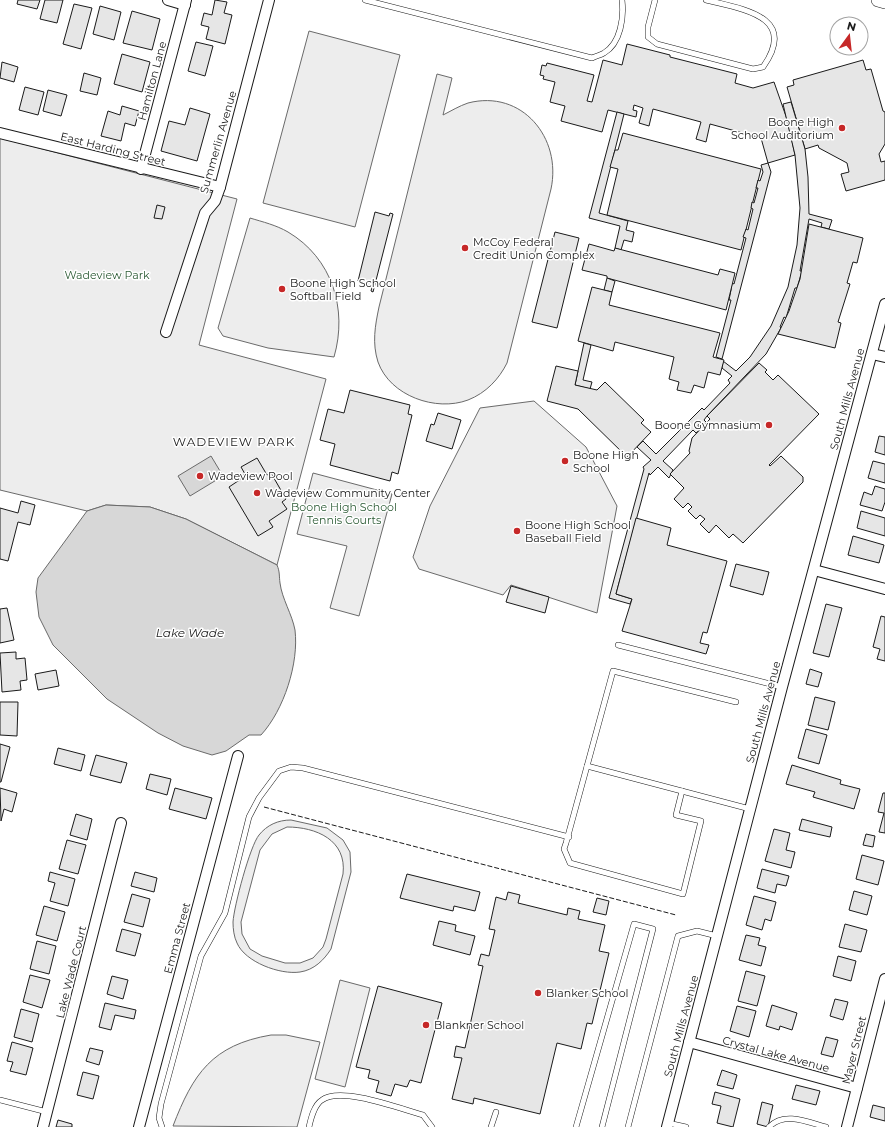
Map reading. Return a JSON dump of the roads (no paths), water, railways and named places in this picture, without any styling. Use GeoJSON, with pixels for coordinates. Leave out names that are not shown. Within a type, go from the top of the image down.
{"type":"FeatureCollection","features":[{"type":"Feature","properties":{"kind":"street"},"geometry":{"type":"LineString","coordinates":[[168,0],[185,2]]}},
{"type":"Feature","properties":{"kind":"street","name":"Summerlin Avenue"},"geometry":{"type":"LineString","coordinates":[[166,332],[205,213],[215,200],[220,187],[269,0]]}},
{"type":"Feature","properties":{"kind":"street"},"geometry":{"type":"LineString","coordinates":[[878,0],[885,2]]}},
{"type":"Feature","properties":{"kind":"street","name":"Hamilton Lane"},"geometry":{"type":"LineString","coordinates":[[141,169],[185,2]]}},
{"type":"Feature","properties":{"kind":"street","name":"East Harding Street"},"geometry":{"type":"LineString","coordinates":[[0,133],[141,169],[220,187]]}},
{"type":"Feature","properties":{"kind":"street","name":"South Mills Avenue"},"geometry":{"type":"LineString","coordinates":[[668,1125],[782,687],[885,304]]}},
{"type":"Feature","properties":{"kind":"street"},"geometry":{"type":"LineString","coordinates":[[872,354],[885,358]]}},
{"type":"Feature","properties":{"kind":"street"},"geometry":{"type":"LineString","coordinates":[[814,570],[885,589]]}},
{"type":"Feature","properties":{"kind":"street","name":"Emma Street"},"geometry":{"type":"LineString","coordinates":[[139,1127],[238,756]]}},
{"type":"Feature","properties":{"kind":"street","name":"Lake Wade Court"},"geometry":{"type":"LineString","coordinates":[[43,1127],[121,823]]}},
{"type":"Feature","properties":{"kind":"street","name":"Mayer Street"},"geometry":{"type":"LineString","coordinates":[[847,1127],[885,979]]}},
{"type":"Feature","properties":{"kind":"street","name":"Crystal Lake Avenue"},"geometry":{"type":"LineString","coordinates":[[689,1042],[857,1088]]}},
{"type":"Feature","properties":{"kind":"lane"},"geometry":{"type":"LineString","coordinates":[[365,0],[592,58],[605,52],[618,36],[623,10],[622,0]]}},
{"type":"Feature","properties":{"kind":"lane"},"geometry":{"type":"LineString","coordinates":[[655,0],[648,27],[648,36],[657,44],[753,69],[763,67],[768,60],[775,35],[771,26],[763,17],[706,0]]}},
{"type":"Feature","properties":{"kind":"lane"},"geometry":{"type":"LineString","coordinates":[[618,645],[782,687]]}},
{"type":"Feature","properties":{"kind":"lane"},"geometry":{"type":"LineString","coordinates":[[682,792],[676,814],[702,821],[683,894],[570,863],[564,849],[569,837],[613,671],[736,702]]}},
{"type":"Feature","properties":{"kind":"lane"},"geometry":{"type":"LineString","coordinates":[[587,766],[750,810]]}},
{"type":"Feature","properties":{"kind":"lane"},"geometry":{"type":"LineString","coordinates":[[162,1127],[159,1118],[161,1104],[201,956],[225,913],[249,817],[259,798],[279,771],[291,767],[303,768],[569,837]]}},
{"type":"Feature","properties":{"kind":"lane"},"geometry":{"type":"LineString","coordinates":[[576,1127],[634,924],[653,929],[602,1127]]}},
{"type":"Feature","properties":{"kind":"lane"},"geometry":{"type":"LineString","coordinates":[[628,1127],[678,936],[697,931],[717,936]]}},
{"type":"Feature","properties":{"kind":"lane"},"geometry":{"type":"LineString","coordinates":[[309,1127],[313,1112],[321,1100],[334,1095],[353,1096],[423,1115],[432,1127]]}},
{"type":"Feature","properties":{"kind":"lane"},"geometry":{"type":"LineString","coordinates":[[0,1100],[47,1112]]}},
{"type":"Feature","properties":{"kind":"lane"},"geometry":{"type":"LineString","coordinates":[[491,1127],[496,1112]]}},
{"type":"Feature","properties":{"kind":"lane"},"geometry":{"type":"LineString","coordinates":[[769,1127],[774,1122],[788,1118],[826,1127]]}},
{"type":"Feature","properties":{"kind":"lane"},"geometry":{"type":"LineString","coordinates":[[668,1125],[686,1127]]}},
{"type":"Feature","properties":{"kind":"water","name":"Wadeview Pool"},"geometry":{"type":"Polygon","coordinates":[[[211,456],[223,476],[190,496],[178,476],[211,456]]]}},
{"type":"Feature","properties":{"kind":"water","name":"Lake Wade"},"geometry":{"type":"Polygon","coordinates":[[[106,505],[150,507],[186,519],[277,565],[281,589],[295,630],[295,657],[288,686],[277,713],[261,735],[249,735],[226,751],[212,755],[183,746],[158,733],[107,699],[53,645],[39,617],[36,592],[38,578],[87,511],[106,505]]]}},
{"type":"Feature","properties":{"kind":"place","name":"Boone High School Auditorium"},"geometry":{"type":"Point","coordinates":[842,128]}},
{"type":"Feature","properties":{"kind":"place","name":"McCoy Federal Credit Union Complex"},"geometry":{"type":"Point","coordinates":[465,248]}},
{"type":"Feature","properties":{"kind":"place","name":"Boone High School Softball Field"},"geometry":{"type":"Point","coordinates":[282,289]}},
{"type":"Feature","properties":{"kind":"place","name":"Boone Gymnasium"},"geometry":{"type":"Point","coordinates":[769,425]}},
{"type":"Feature","properties":{"kind":"place","name":"Boone High School"},"geometry":{"type":"Point","coordinates":[565,461]}},
{"type":"Feature","properties":{"kind":"place","name":"Wadeview Pool"},"geometry":{"type":"Point","coordinates":[200,476]}},
{"type":"Feature","properties":{"kind":"place","name":"Wadeview Community Center"},"geometry":{"type":"Point","coordinates":[257,493]}},
{"type":"Feature","properties":{"kind":"place","name":"Boone High School Baseball Field"},"geometry":{"type":"Point","coordinates":[517,531]}},
{"type":"Feature","properties":{"kind":"place","name":"Blanker School"},"geometry":{"type":"Point","coordinates":[538,993]}},
{"type":"Feature","properties":{"kind":"place","name":"Blankner School"},"geometry":{"type":"Point","coordinates":[426,1025]}},
{"type":"Feature","properties":{"kind":"district","name":"WADEVIEW PARK"},"geometry":{"type":"Point","coordinates":[234,442]}},
{"type":"Feature","properties":{"kind":"park label","name":"Wadeview Park"},"geometry":{"type":"Point","coordinates":[107,275]}},
{"type":"Feature","properties":{"kind":"park label","name":"Boone High School Tennis Courts"},"geometry":{"type":"Point","coordinates":[344,513]}}]}
